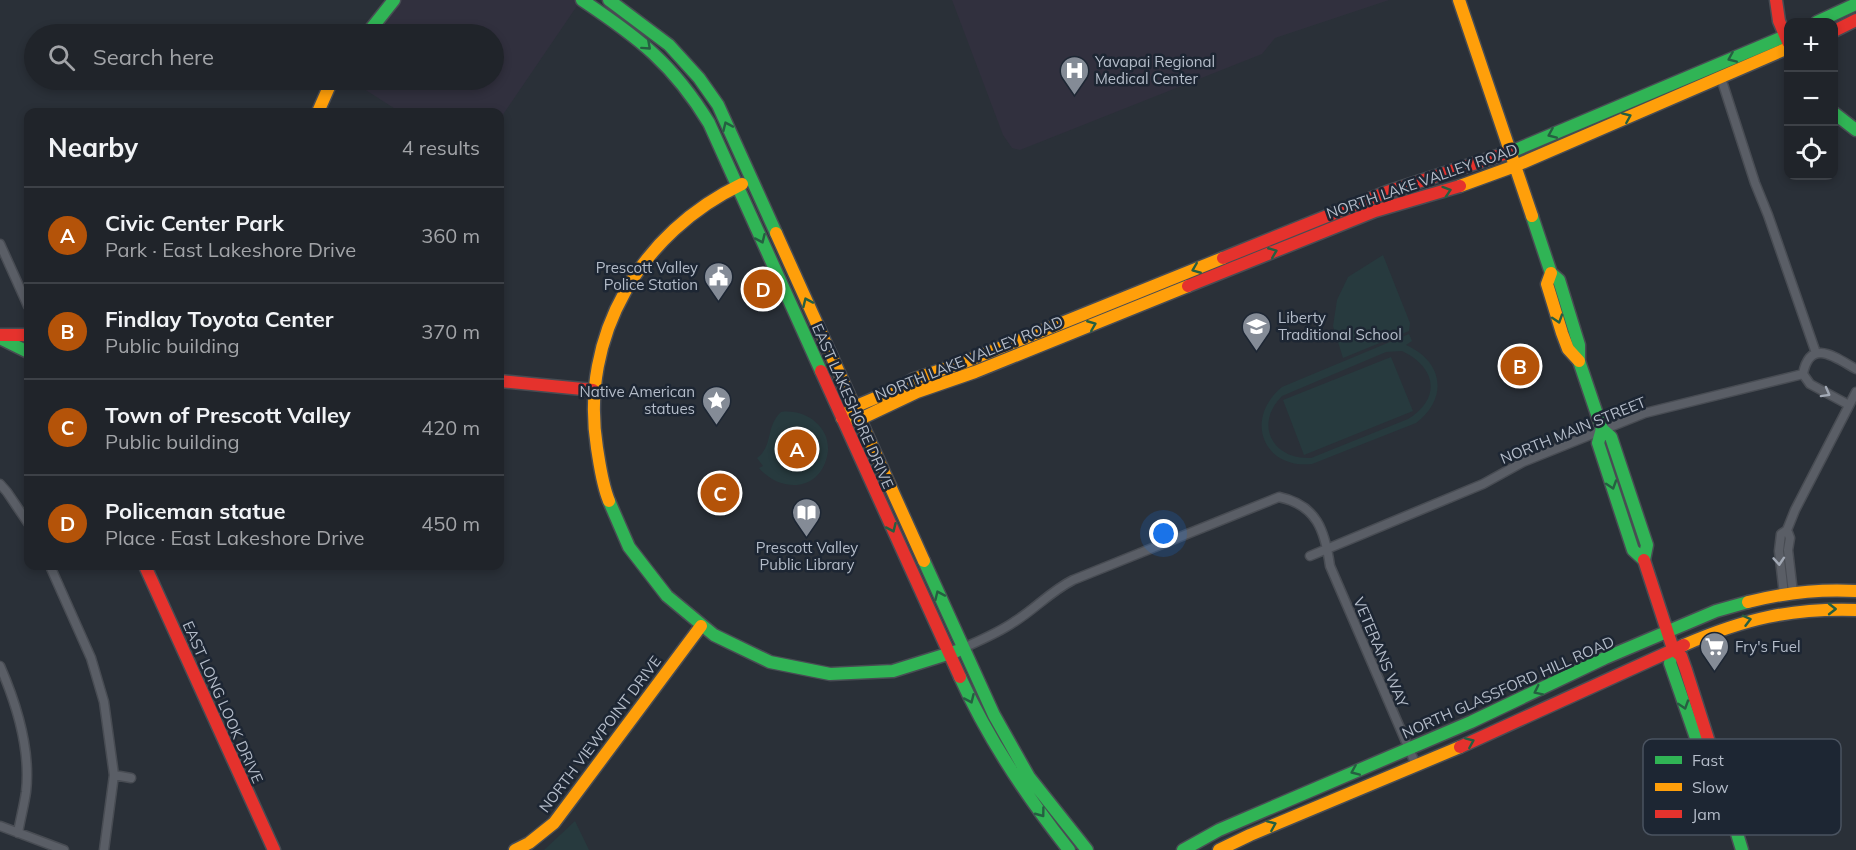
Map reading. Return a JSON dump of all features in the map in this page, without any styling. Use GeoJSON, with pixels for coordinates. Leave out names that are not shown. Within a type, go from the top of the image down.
{"type":"FeatureCollection","features":[{"type":"Feature","properties":{"kind":"street"},"geometry":{"type":"LineString","coordinates":[[375,24],[394,0]]}},
{"type":"Feature","properties":{"kind":"street","name":"EAST LAKESHORE DRIVE"},"geometry":{"type":"LineString","coordinates":[[582,0],[641,40],[669,65],[693,95],[709,123],[981,724],[1024,781],[1069,850]]}},
{"type":"Feature","properties":{"kind":"street","name":"EAST LAKESHORE DRIVE"},"geometry":{"type":"LineString","coordinates":[[609,0],[636,18],[688,64],[718,105],[1024,781],[1087,850]]}},
{"type":"Feature","properties":{"kind":"street"},"geometry":{"type":"LineString","coordinates":[[1459,0],[1551,273],[1547,284],[1562,333],[1568,349],[1579,361],[1602,429],[1598,443],[1633,550],[1644,560],[1668,632],[1673,649],[1670,663],[1695,739]]}},
{"type":"Feature","properties":{"kind":"street"},"geometry":{"type":"LineString","coordinates":[[1776,0],[1779,21],[1784,32]]}},
{"type":"Feature","properties":{"kind":"street"},"geometry":{"type":"LineString","coordinates":[[1826,18],[1856,4]]}},
{"type":"Feature","properties":{"kind":"street"},"geometry":{"type":"LineString","coordinates":[[627,30],[636,18]]}},
{"type":"Feature","properties":{"kind":"street"},"geometry":{"type":"LineString","coordinates":[[1838,29],[1856,20]]}},
{"type":"Feature","properties":{"kind":"street","name":"NORTH LAKE VALLEY ROAD"},"geometry":{"type":"LineString","coordinates":[[857,413],[914,379],[964,362],[1387,192],[1511,152],[1784,42]]}},
{"type":"Feature","properties":{"kind":"street","name":"NORTH LAKE VALLEY ROAD"},"geometry":{"type":"LineString","coordinates":[[842,418],[975,372],[1375,211],[1450,190],[1515,166],[1720,78],[1784,42]]}},
{"type":"Feature","properties":{"kind":"street"},"geometry":{"type":"LineString","coordinates":[[1720,78],[1816,353]]}},
{"type":"Feature","properties":{"kind":"street"},"geometry":{"type":"LineString","coordinates":[[320,108],[328,90]]}},
{"type":"Feature","properties":{"kind":"street"},"geometry":{"type":"LineString","coordinates":[[1838,117],[1856,130]]}},
{"type":"Feature","properties":{"kind":"street"},"geometry":{"type":"LineString","coordinates":[[751,179],[714,198],[685,219],[668,234],[645,262],[626,290],[608,328],[593,390],[593,436],[601,483],[616,523],[629,549],[650,579],[672,602],[701,626],[729,644],[764,660],[814,673],[881,674],[912,666],[950,654],[999,632],[1017,621],[1057,588],[1073,580],[1279,497],[1296,501],[1308,509],[1327,548]]}},
{"type":"Feature","properties":{"kind":"street"},"geometry":{"type":"LineString","coordinates":[[0,244],[24,297]]}},
{"type":"Feature","properties":{"kind":"street"},"geometry":{"type":"LineString","coordinates":[[0,337],[24,335]]}},
{"type":"Feature","properties":{"kind":"street"},"geometry":{"type":"LineString","coordinates":[[0,337],[24,350]]}},
{"type":"Feature","properties":{"kind":"street"},"geometry":{"type":"LineString","coordinates":[[1849,405],[1810,384],[1803,374],[1809,358],[1816,353],[1826,352],[1856,369]]}},
{"type":"Feature","properties":{"kind":"street","name":"NORTH MAIN STREET"},"geometry":{"type":"LineString","coordinates":[[1310,556],[1483,484],[1523,462],[1645,412],[1803,374]]}},
{"type":"Feature","properties":{"kind":"street"},"geometry":{"type":"LineString","coordinates":[[504,381],[593,390]]}},
{"type":"Feature","properties":{"kind":"street"},"geometry":{"type":"LineString","coordinates":[[1789,594],[1790,538],[1787,530],[1856,392]]}},
{"type":"Feature","properties":{"kind":"street"},"geometry":{"type":"LineString","coordinates":[[0,484],[24,517]]}},
{"type":"Feature","properties":{"kind":"street","name":"VETERANS WAY"},"geometry":{"type":"LineString","coordinates":[[1327,548],[1330,566],[1416,765]]}},
{"type":"Feature","properties":{"kind":"street"},"geometry":{"type":"LineString","coordinates":[[52,570],[91,658],[104,702],[114,775],[104,850]]}},
{"type":"Feature","properties":{"kind":"street","name":"EAST LONG LOOK DRIVE"},"geometry":{"type":"LineString","coordinates":[[148,570],[274,850]]}},
{"type":"Feature","properties":{"kind":"street","name":"NORTH GLASSFORD HILL ROAD"},"geometry":{"type":"LineString","coordinates":[[1183,850],[1219,830],[1506,706],[1605,658],[1737,604],[1789,594],[1856,591]]}},
{"type":"Feature","properties":{"kind":"street"},"geometry":{"type":"LineString","coordinates":[[1219,850],[1501,728],[1582,689],[1726,626],[1763,615],[1809,609],[1856,610]]}},
{"type":"Feature","properties":{"kind":"street","name":"NORTH VIEWPOINT DRIVE"},"geometry":{"type":"LineString","coordinates":[[514,850],[529,843],[554,823],[701,626]]}},
{"type":"Feature","properties":{"kind":"street"},"geometry":{"type":"LineString","coordinates":[[0,666],[15,704],[22,733],[26,766],[26,791],[18,833]]}},
{"type":"Feature","properties":{"kind":"street"},"geometry":{"type":"LineString","coordinates":[[114,775],[131,778]]}},
{"type":"Feature","properties":{"kind":"street"},"geometry":{"type":"LineString","coordinates":[[0,825],[64,850]]}},
{"type":"Feature","properties":{"kind":"street"},"geometry":{"type":"LineString","coordinates":[[1736,835],[1742,850]]}},
{"type":"Feature","properties":{"kind":"shaded area"},"geometry":{"type":"Polygon","coordinates":[[[399,0],[575,0],[579,3],[504,113],[504,108],[394,108],[366,90],[504,90],[504,24],[381,24],[399,0]]]}},
{"type":"Feature","properties":{"kind":"shaded area","name":"Yavapai Regional Medical Center"},"geometry":{"type":"Polygon","coordinates":[[[952,0],[1389,0],[1275,38],[1262,54],[1020,150],[1012,148],[1003,135],[952,0]]]}},
{"type":"Feature","properties":{"kind":"green space"},"geometry":{"type":"Polygon","coordinates":[[[1383,255],[1410,323],[1409,331],[1343,358],[1333,326],[1337,300],[1348,277],[1383,255]]]}},
{"type":"Feature","properties":{"kind":"green space"},"geometry":{"type":"Polygon","coordinates":[[[1409,334],[1412,341],[1406,345],[1428,360],[1437,381],[1434,403],[1416,423],[1312,464],[1295,463],[1281,458],[1271,450],[1264,439],[1262,426],[1264,413],[1270,399],[1282,387],[1409,334]],[[1402,351],[1386,352],[1282,396],[1269,418],[1271,438],[1277,447],[1286,453],[1311,458],[1408,419],[1419,411],[1430,392],[1428,374],[1413,358],[1402,351]]]}},
{"type":"Feature","properties":{"kind":"green space"},"geometry":{"type":"Polygon","coordinates":[[[1391,357],[1413,411],[1304,455],[1283,400],[1391,357]]]}},
{"type":"Feature","properties":{"kind":"green space"},"geometry":{"type":"Polygon","coordinates":[[[781,412],[801,414],[810,418],[823,431],[827,440],[826,460],[821,471],[805,483],[796,485],[776,481],[759,468],[763,466],[757,458],[766,447],[773,424],[781,412]]]}},
{"type":"Feature","properties":{"kind":"green space"},"geometry":{"type":"Polygon","coordinates":[[[575,821],[589,850],[544,850],[575,821]]]}},
{"type":"Feature","properties":{"kind":"traffic: fast"},"geometry":{"type":"LineString","coordinates":[[375,24],[394,0]]}},
{"type":"Feature","properties":{"kind":"traffic: fast"},"geometry":{"type":"LineString","coordinates":[[582,0],[638,40],[668,68],[696,102],[709,123],[821,371]]}},
{"type":"Feature","properties":{"kind":"traffic: fast"},"geometry":{"type":"LineString","coordinates":[[609,0],[669,45],[699,78],[718,105],[776,233]]}},
{"type":"Feature","properties":{"kind":"traffic: fast"},"geometry":{"type":"LineString","coordinates":[[1826,18],[1856,4]]}},
{"type":"Feature","properties":{"kind":"traffic: fast"},"geometry":{"type":"LineString","coordinates":[[1513,151],[1784,37]]}},
{"type":"Feature","properties":{"kind":"traffic: fast"},"geometry":{"type":"LineString","coordinates":[[1838,116],[1856,130]]}},
{"type":"Feature","properties":{"kind":"traffic: fast"},"geometry":{"type":"LineString","coordinates":[[1532,216],[1551,273],[1559,280],[1579,345],[1579,361],[1602,429],[1611,437],[1647,545],[1644,560],[1633,550],[1598,443],[1602,429]]}},
{"type":"Feature","properties":{"kind":"traffic: fast"},"geometry":{"type":"LineString","coordinates":[[0,338],[24,350]]}},
{"type":"Feature","properties":{"kind":"traffic: fast"},"geometry":{"type":"LineString","coordinates":[[609,501],[629,547],[667,596],[714,635],[770,662],[830,674],[893,671],[957,651]]}},
{"type":"Feature","properties":{"kind":"traffic: fast"},"geometry":{"type":"LineString","coordinates":[[924,561],[994,715],[1029,777],[1087,850]]}},
{"type":"Feature","properties":{"kind":"traffic: fast"},"geometry":{"type":"LineString","coordinates":[[1183,850],[1219,830],[1471,722],[1605,658],[1716,611],[1748,602]]}},
{"type":"Feature","properties":{"kind":"traffic: fast"},"geometry":{"type":"LineString","coordinates":[[1673,649],[1670,663],[1696,739]]}},
{"type":"Feature","properties":{"kind":"traffic: fast"},"geometry":{"type":"LineString","coordinates":[[960,677],[971,701],[1009,767],[1069,850]]}},
{"type":"Feature","properties":{"kind":"traffic: fast"},"geometry":{"type":"LineString","coordinates":[[1737,835],[1742,850]]}},
{"type":"Feature","properties":{"kind":"traffic: slow"},"geometry":{"type":"LineString","coordinates":[[1459,0],[1532,216]]}},
{"type":"Feature","properties":{"kind":"traffic: slow"},"geometry":{"type":"LineString","coordinates":[[1460,186],[1515,166],[1784,50]]}},
{"type":"Feature","properties":{"kind":"traffic: slow"},"geometry":{"type":"LineString","coordinates":[[320,108],[328,90]]}},
{"type":"Feature","properties":{"kind":"traffic: slow"},"geometry":{"type":"LineString","coordinates":[[609,501],[597,448],[594,406],[598,366],[608,328],[625,292],[647,259],[674,230],[706,205],[742,184]]}},
{"type":"Feature","properties":{"kind":"traffic: slow"},"geometry":{"type":"LineString","coordinates":[[776,233],[924,561]]}},
{"type":"Feature","properties":{"kind":"traffic: slow"},"geometry":{"type":"LineString","coordinates":[[842,418],[854,407],[899,388],[914,379],[965,362],[1223,258]]}},
{"type":"Feature","properties":{"kind":"traffic: slow"},"geometry":{"type":"LineString","coordinates":[[1551,273],[1547,284],[1562,333],[1568,349],[1579,361]]}},
{"type":"Feature","properties":{"kind":"traffic: slow"},"geometry":{"type":"LineString","coordinates":[[842,418],[860,419],[917,392],[975,372],[1188,286]]}},
{"type":"Feature","properties":{"kind":"traffic: slow"},"geometry":{"type":"LineString","coordinates":[[1748,602],[1802,592],[1856,591]]}},
{"type":"Feature","properties":{"kind":"traffic: slow"},"geometry":{"type":"LineString","coordinates":[[1684,645],[1727,628],[1768,617],[1810,611],[1856,610]]}},
{"type":"Feature","properties":{"kind":"traffic: slow"},"geometry":{"type":"LineString","coordinates":[[515,850],[529,843],[554,823],[701,626]]}},
{"type":"Feature","properties":{"kind":"traffic: slow"},"geometry":{"type":"LineString","coordinates":[[1219,850],[1460,747]]}},
{"type":"Feature","properties":{"kind":"traffic: jam"},"geometry":{"type":"LineString","coordinates":[[1776,0],[1779,21],[1784,33]]}},
{"type":"Feature","properties":{"kind":"traffic: jam"},"geometry":{"type":"LineString","coordinates":[[1838,29],[1856,20]]}},
{"type":"Feature","properties":{"kind":"traffic: jam"},"geometry":{"type":"LineString","coordinates":[[1223,258],[1387,192],[1513,151]]}},
{"type":"Feature","properties":{"kind":"traffic: jam"},"geometry":{"type":"LineString","coordinates":[[1188,286],[1375,211],[1460,186]]}},
{"type":"Feature","properties":{"kind":"traffic: jam"},"geometry":{"type":"LineString","coordinates":[[0,335],[24,335]]}},
{"type":"Feature","properties":{"kind":"traffic: jam"},"geometry":{"type":"LineString","coordinates":[[821,371],[960,677]]}},
{"type":"Feature","properties":{"kind":"traffic: jam"},"geometry":{"type":"LineString","coordinates":[[504,381],[593,390]]}},
{"type":"Feature","properties":{"kind":"traffic: jam"},"geometry":{"type":"LineString","coordinates":[[1644,560],[1673,649],[1681,656],[1708,739]]}},
{"type":"Feature","properties":{"kind":"traffic: jam"},"geometry":{"type":"LineString","coordinates":[[147,570],[274,850]]}},
{"type":"Feature","properties":{"kind":"traffic: jam"},"geometry":{"type":"LineString","coordinates":[[1460,747],[1684,645]]}},
{"type":"Feature","properties":{"kind":"place","name":"Yavapai Regional Medical Center"},"geometry":{"type":"Point","coordinates":[1074,96]}},
{"type":"Feature","properties":{"kind":"place","name":"Policeman statue"},"geometry":{"type":"Point","coordinates":[763,289]}},
{"type":"Feature","properties":{"kind":"place","name":"Prescott Valley Police Station"},"geometry":{"type":"Point","coordinates":[719,302]}},
{"type":"Feature","properties":{"kind":"place","name":"Liberty Traditional School"},"geometry":{"type":"Point","coordinates":[1257,352]}},
{"type":"Feature","properties":{"kind":"place","name":"Findlay Toyota Center"},"geometry":{"type":"Point","coordinates":[1520,366]}},
{"type":"Feature","properties":{"kind":"place","name":"Native American statues"},"geometry":{"type":"Point","coordinates":[716,426]}},
{"type":"Feature","properties":{"kind":"place","name":"Civic Center Park"},"geometry":{"type":"Point","coordinates":[797,449]}},
{"type":"Feature","properties":{"kind":"place","name":"Town of Prescott Valley"},"geometry":{"type":"Point","coordinates":[720,493]}},
{"type":"Feature","properties":{"kind":"place","name":"Prescott Valley Public Library"},"geometry":{"type":"Point","coordinates":[807,538]}},
{"type":"Feature","properties":{"kind":"place","name":"Fry's Fuel"},"geometry":{"type":"Point","coordinates":[1714,672]}}]}
